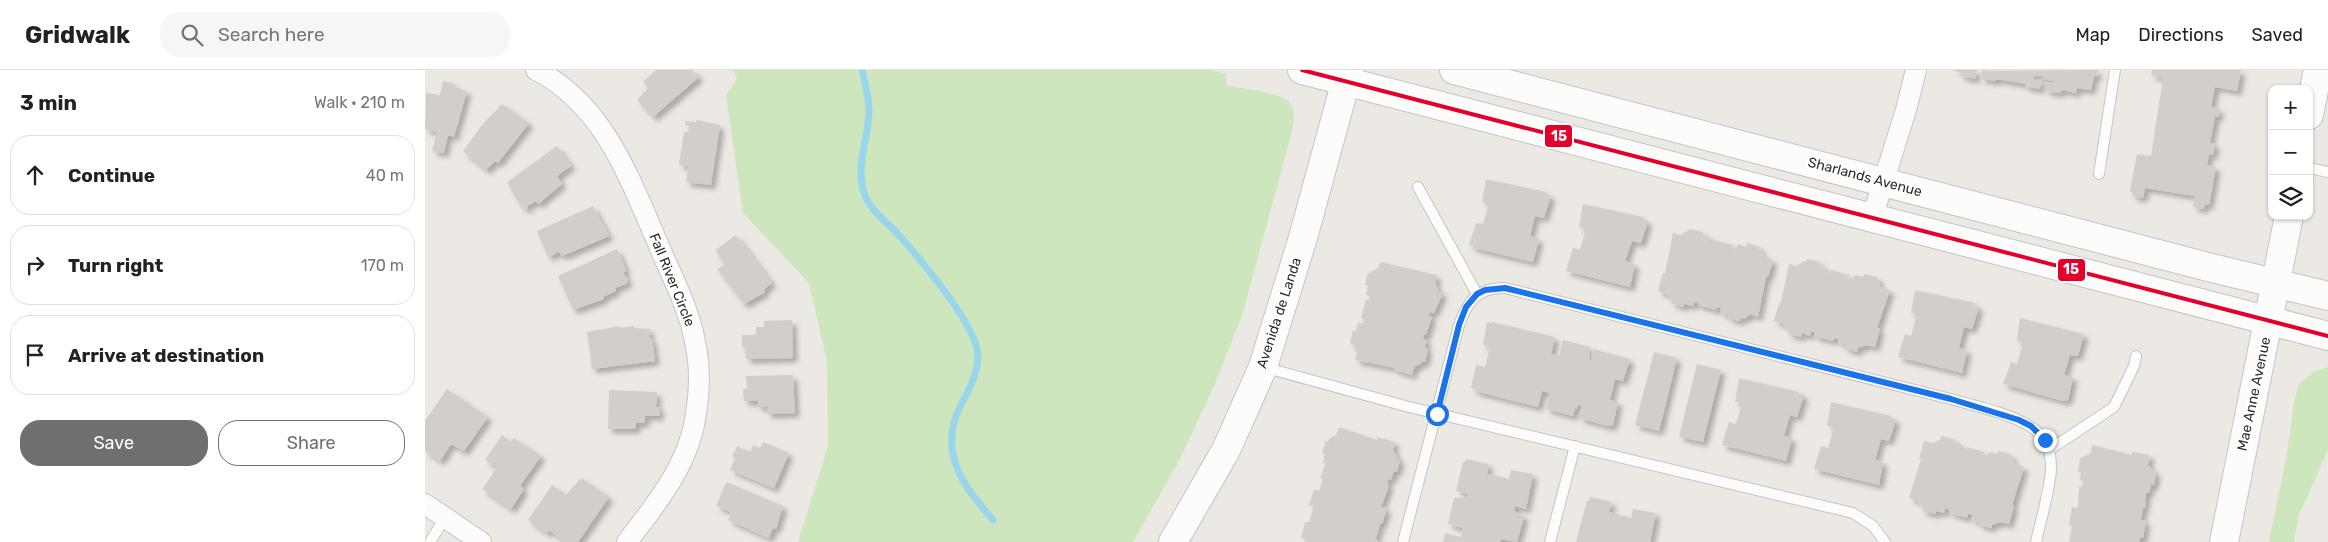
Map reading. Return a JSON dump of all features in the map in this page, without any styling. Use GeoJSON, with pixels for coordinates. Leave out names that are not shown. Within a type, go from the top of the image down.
{"type":"FeatureCollection","features":[{"type":"Feature","properties":{"kind":"main road"},"geometry":{"type":"LineString","coordinates":[[1301,70],[1347,76],[1873,218],[2328,336]]}},
{"type":"Feature","properties":{"kind":"main road","name":"Sharlands Avenue"},"geometry":{"type":"LineString","coordinates":[[1454,70],[2328,296]]}},
{"type":"Feature","properties":{"kind":"main road"},"geometry":{"type":"LineString","coordinates":[[2313,95],[2318,70]]}},
{"type":"Feature","properties":{"kind":"main road","name":"Avenida de Landa"},"geometry":{"type":"LineString","coordinates":[[1173,542],[1226,450],[1263,367],[1302,241],[1347,76]]}},
{"type":"Feature","properties":{"kind":"main road","name":"Mae Anne Avenue"},"geometry":{"type":"LineString","coordinates":[[2224,542],[2288,220]]}},
{"type":"Feature","properties":{"kind":"street","name":"Fall River Circle"},"geometry":{"type":"LineString","coordinates":[[536,70],[565,90],[591,114],[611,142],[687,312],[696,342],[699,378],[696,415],[687,448],[673,479],[627,542]]}},
{"type":"Feature","properties":{"kind":"street"},"geometry":{"type":"LineString","coordinates":[[1873,218],[1916,70]]}},
{"type":"Feature","properties":{"kind":"street"},"geometry":{"type":"LineString","coordinates":[[425,504],[481,542]]}},
{"type":"Feature","properties":{"kind":"lane"},"geometry":{"type":"LineString","coordinates":[[2099,174],[2115,70]]}},
{"type":"Feature","properties":{"kind":"lane"},"geometry":{"type":"LineString","coordinates":[[2313,169],[2328,172]]}},
{"type":"Feature","properties":{"kind":"lane"},"geometry":{"type":"LineString","coordinates":[[1418,187],[1477,294]]}},
{"type":"Feature","properties":{"kind":"lane"},"geometry":{"type":"LineString","coordinates":[[1403,542],[1459,325],[1466,307],[1477,294],[1494,288],[1505,288],[1951,399],[2019,420],[2031,426],[2045,440],[2049,450],[2051,469],[2036,542]]}},
{"type":"Feature","properties":{"kind":"lane"},"geometry":{"type":"LineString","coordinates":[[2049,450],[2114,407],[2134,366],[2136,356]]}},
{"type":"Feature","properties":{"kind":"lane"},"geometry":{"type":"LineString","coordinates":[[1263,367],[1437,414],[1853,513],[1873,526],[1885,542]]}},
{"type":"Feature","properties":{"kind":"lane"},"geometry":{"type":"LineString","coordinates":[[1550,542],[1575,446]]}},
{"type":"Feature","properties":{"kind":"lane"},"geometry":{"type":"LineString","coordinates":[[430,542],[445,518]]}},
{"type":"Feature","properties":{"kind":"green space"},"geometry":{"type":"Polygon","coordinates":[[[733,70],[1211,70],[1226,74],[1226,85],[1279,96],[1290,103],[1294,116],[1292,130],[1243,313],[1215,384],[1179,461],[1133,542],[798,542],[828,446],[827,361],[809,283],[743,213],[726,95],[737,79],[733,70]]]}},
{"type":"Feature","properties":{"kind":"green space"},"geometry":{"type":"Polygon","coordinates":[[[2328,367],[2328,450],[2298,517],[2294,542],[2269,542],[2287,454],[2294,401],[2299,385],[2313,372],[2328,367]]]}},
{"type":"Feature","properties":{"kind":"building"},"geometry":{"type":"Polygon","coordinates":[[[656,70],[692,70],[699,77],[653,117],[637,100],[648,88],[643,82],[656,70]]]}},
{"type":"Feature","properties":{"kind":"building"},"geometry":{"type":"Polygon","coordinates":[[[1952,70],[1977,70],[1975,79],[1961,76],[1961,73],[1952,70]]]}},
{"type":"Feature","properties":{"kind":"building"},"geometry":{"type":"Polygon","coordinates":[[[1982,70],[2098,70],[2097,76],[2094,76],[2091,90],[2077,88],[2076,93],[2061,90],[2060,93],[2045,91],[2046,82],[2053,83],[2053,81],[2043,79],[2043,76],[2034,76],[2033,79],[2042,80],[2040,89],[2025,87],[2026,84],[1996,79],[1996,81],[1981,79],[1982,70]]]}},
{"type":"Feature","properties":{"kind":"building"},"geometry":{"type":"Polygon","coordinates":[[[2152,70],[2241,70],[2237,91],[2215,87],[2211,107],[2220,109],[2218,117],[2215,117],[2210,143],[2215,144],[2213,155],[2209,154],[2207,165],[2216,167],[2209,205],[2205,204],[2204,209],[2193,207],[2195,196],[2145,188],[2143,198],[2132,196],[2133,192],[2130,191],[2137,154],[2151,156],[2163,78],[2151,75],[2152,70]]]}},
{"type":"Feature","properties":{"kind":"building"},"geometry":{"type":"Polygon","coordinates":[[[443,81],[455,84],[453,87],[467,91],[454,137],[448,135],[444,153],[432,151],[437,132],[425,129],[426,93],[440,95],[443,81]]]}},
{"type":"Feature","properties":{"kind":"building"},"geometry":{"type":"Polygon","coordinates":[[[502,104],[529,123],[498,163],[495,161],[486,170],[463,151],[482,125],[502,104]]]}},
{"type":"Feature","properties":{"kind":"building"},"geometry":{"type":"Polygon","coordinates":[[[697,120],[720,125],[711,185],[686,182],[688,166],[679,165],[684,132],[689,131],[689,126],[685,125],[686,121],[696,122],[697,120]]]}},
{"type":"Feature","properties":{"kind":"building"},"geometry":{"type":"Polygon","coordinates":[[[557,146],[571,166],[557,176],[562,184],[538,204],[536,201],[527,206],[526,210],[519,203],[507,182],[557,146]]]}},
{"type":"Feature","properties":{"kind":"building"},"geometry":{"type":"Polygon","coordinates":[[[1486,179],[1546,192],[1546,194],[1551,196],[1544,218],[1535,216],[1530,236],[1539,239],[1533,262],[1474,248],[1474,246],[1469,245],[1476,223],[1483,224],[1489,203],[1482,202],[1486,179]]]}},
{"type":"Feature","properties":{"kind":"building"},"geometry":{"type":"Polygon","coordinates":[[[1583,204],[1643,217],[1643,220],[1648,221],[1641,243],[1632,241],[1625,261],[1635,264],[1630,287],[1566,271],[1573,248],[1580,250],[1586,229],[1579,227],[1583,204]]]}},
{"type":"Feature","properties":{"kind":"building"},"geometry":{"type":"Polygon","coordinates":[[[593,206],[609,236],[562,256],[559,252],[548,257],[537,231],[593,206]]]}},
{"type":"Feature","properties":{"kind":"building"},"geometry":{"type":"Polygon","coordinates":[[[1690,229],[1703,232],[1702,235],[1710,237],[1709,242],[1713,243],[1714,240],[1733,245],[1732,248],[1736,249],[1738,244],[1746,247],[1747,243],[1760,247],[1759,249],[1765,257],[1773,260],[1768,277],[1766,277],[1758,317],[1750,314],[1744,319],[1741,318],[1740,321],[1728,318],[1729,315],[1720,313],[1721,308],[1717,307],[1716,310],[1694,302],[1693,306],[1684,304],[1684,307],[1671,303],[1672,300],[1665,293],[1658,291],[1663,273],[1665,274],[1673,233],[1680,235],[1690,229]]]}},
{"type":"Feature","properties":{"kind":"building"},"geometry":{"type":"Polygon","coordinates":[[[736,235],[772,283],[764,289],[765,292],[744,304],[717,269],[725,264],[715,250],[736,235]]]}},
{"type":"Feature","properties":{"kind":"building"},"geometry":{"type":"Polygon","coordinates":[[[617,249],[626,271],[623,272],[628,280],[626,284],[615,288],[616,291],[603,297],[604,299],[573,310],[558,276],[617,249]]]}},
{"type":"Feature","properties":{"kind":"building"},"geometry":{"type":"Polygon","coordinates":[[[1807,259],[1820,262],[1819,265],[1824,267],[1826,272],[1830,273],[1831,270],[1849,275],[1848,278],[1853,280],[1855,275],[1863,277],[1864,274],[1877,277],[1881,287],[1890,290],[1877,328],[1880,329],[1875,347],[1867,345],[1858,348],[1857,352],[1845,348],[1845,345],[1838,343],[1839,339],[1834,338],[1833,341],[1814,336],[1815,332],[1811,331],[1810,336],[1802,333],[1801,337],[1788,334],[1789,331],[1782,323],[1774,321],[1779,303],[1781,303],[1789,264],[1797,266],[1804,261],[1806,262],[1807,259]]]}},
{"type":"Feature","properties":{"kind":"building"},"geometry":{"type":"Polygon","coordinates":[[[1380,262],[1437,275],[1435,283],[1439,292],[1443,293],[1434,313],[1430,312],[1429,316],[1432,317],[1426,335],[1424,335],[1423,339],[1427,340],[1425,348],[1428,349],[1425,362],[1422,361],[1422,363],[1414,367],[1412,375],[1394,370],[1395,368],[1355,360],[1357,353],[1353,344],[1350,343],[1353,330],[1356,331],[1358,322],[1363,324],[1364,319],[1361,318],[1366,300],[1369,300],[1370,296],[1366,295],[1368,286],[1365,285],[1368,273],[1371,274],[1370,272],[1378,268],[1380,262]]]}},
{"type":"Feature","properties":{"kind":"building"},"geometry":{"type":"Polygon","coordinates":[[[1915,290],[1975,303],[1974,305],[1979,307],[1972,329],[1964,327],[1959,348],[1967,350],[1962,373],[1898,357],[1905,334],[1911,336],[1917,314],[1911,313],[1915,290]]]}},
{"type":"Feature","properties":{"kind":"building"},"geometry":{"type":"Polygon","coordinates":[[[2020,318],[2084,334],[2078,356],[2070,355],[2064,375],[2073,377],[2068,400],[2063,401],[2003,384],[2011,362],[2017,364],[2023,343],[2017,341],[2020,318]]]}},
{"type":"Feature","properties":{"kind":"building"},"geometry":{"type":"Polygon","coordinates":[[[792,320],[793,358],[746,359],[745,347],[742,347],[742,335],[756,335],[756,327],[764,327],[764,321],[792,320]]]}},
{"type":"Feature","properties":{"kind":"building"},"geometry":{"type":"Polygon","coordinates":[[[1487,322],[1555,337],[1551,354],[1559,356],[1563,340],[1590,347],[1589,360],[1591,360],[1593,349],[1630,359],[1623,381],[1615,379],[1610,400],[1618,402],[1613,425],[1608,426],[1579,418],[1582,406],[1578,405],[1573,416],[1546,409],[1550,393],[1542,391],[1538,407],[1475,391],[1475,389],[1471,388],[1476,365],[1485,367],[1490,347],[1483,345],[1487,322]]]}},
{"type":"Feature","properties":{"kind":"building"},"geometry":{"type":"Polygon","coordinates":[[[619,326],[619,328],[634,326],[634,328],[650,329],[649,338],[652,339],[655,361],[592,369],[587,332],[619,326]]]}},
{"type":"Feature","properties":{"kind":"building"},"geometry":{"type":"Polygon","coordinates":[[[1654,352],[1677,358],[1659,431],[1635,425],[1654,352]]]}},
{"type":"Feature","properties":{"kind":"building"},"geometry":{"type":"Polygon","coordinates":[[[1697,364],[1721,370],[1703,442],[1679,437],[1697,364]]]}},
{"type":"Feature","properties":{"kind":"building"},"geometry":{"type":"Polygon","coordinates":[[[793,375],[795,413],[767,414],[767,407],[758,407],[758,401],[744,401],[743,389],[747,389],[746,376],[793,375]]]}},
{"type":"Feature","properties":{"kind":"building"},"geometry":{"type":"Polygon","coordinates":[[[1739,378],[1799,392],[1799,394],[1804,395],[1797,417],[1790,415],[1784,436],[1792,438],[1786,461],[1722,445],[1729,422],[1736,424],[1742,403],[1735,402],[1739,378]]]}},
{"type":"Feature","properties":{"kind":"building"},"geometry":{"type":"Polygon","coordinates":[[[447,389],[488,417],[464,451],[451,444],[440,461],[425,451],[425,421],[447,389]]]}},
{"type":"Feature","properties":{"kind":"building"},"geometry":{"type":"Polygon","coordinates":[[[609,390],[657,392],[656,407],[660,407],[659,416],[645,416],[645,423],[636,423],[636,429],[608,429],[609,390]]]}},
{"type":"Feature","properties":{"kind":"building"},"geometry":{"type":"Polygon","coordinates":[[[1831,402],[1891,416],[1891,418],[1896,419],[1889,441],[1881,439],[1875,460],[1883,462],[1879,485],[1814,469],[1821,446],[1828,448],[1834,427],[1827,426],[1831,402]]]}},
{"type":"Feature","properties":{"kind":"building"},"geometry":{"type":"Polygon","coordinates":[[[1339,427],[1377,440],[1377,437],[1395,442],[1393,450],[1397,459],[1400,460],[1397,472],[1394,471],[1391,480],[1388,479],[1387,485],[1389,486],[1381,507],[1387,508],[1382,524],[1377,524],[1380,525],[1376,538],[1373,539],[1378,540],[1377,542],[1306,542],[1307,539],[1301,538],[1305,522],[1309,522],[1314,506],[1309,505],[1314,489],[1319,491],[1323,479],[1320,478],[1326,463],[1323,463],[1325,454],[1322,453],[1326,441],[1328,442],[1329,439],[1336,435],[1339,427]]]}},
{"type":"Feature","properties":{"kind":"building"},"geometry":{"type":"Polygon","coordinates":[[[502,435],[511,442],[514,438],[541,456],[520,486],[524,489],[511,509],[482,489],[497,468],[485,460],[502,435]]]}},
{"type":"Feature","properties":{"kind":"building"},"geometry":{"type":"Polygon","coordinates":[[[1941,436],[1954,439],[1953,442],[1961,444],[1960,449],[1965,451],[1966,447],[1984,452],[1983,455],[1988,456],[1989,452],[1997,454],[1999,451],[2010,454],[2015,464],[2024,467],[2012,505],[2014,506],[2009,524],[2001,522],[1992,525],[1991,528],[1979,525],[1980,522],[1971,520],[1973,515],[1968,514],[1967,518],[1949,513],[1950,510],[1945,508],[1944,513],[1936,511],[1935,514],[1922,511],[1923,508],[1917,500],[1909,498],[1921,459],[1919,459],[1924,441],[1933,443],[1941,439],[1941,436]]]}},
{"type":"Feature","properties":{"kind":"building"},"geometry":{"type":"Polygon","coordinates":[[[763,442],[789,453],[774,488],[730,470],[735,458],[732,457],[737,446],[750,452],[753,445],[760,448],[763,442]]]}},
{"type":"Feature","properties":{"kind":"building"},"geometry":{"type":"Polygon","coordinates":[[[2092,445],[2132,455],[2132,452],[2150,455],[2148,465],[2156,473],[2154,485],[2151,485],[2149,493],[2146,493],[2145,508],[2143,508],[2141,520],[2146,521],[2143,538],[2140,538],[2139,542],[2069,542],[2072,526],[2069,525],[2072,507],[2078,508],[2079,486],[2082,487],[2083,481],[2080,480],[2081,472],[2078,472],[2080,458],[2091,453],[2092,445]]]}},
{"type":"Feature","properties":{"kind":"building"},"geometry":{"type":"Polygon","coordinates":[[[1466,459],[1489,464],[1487,474],[1509,479],[1511,470],[1533,474],[1526,509],[1515,506],[1514,511],[1524,516],[1517,542],[1501,539],[1500,542],[1443,542],[1445,533],[1461,537],[1463,528],[1448,524],[1454,498],[1467,498],[1468,494],[1456,491],[1463,462],[1466,459]]]}},
{"type":"Feature","properties":{"kind":"building"},"geometry":{"type":"Polygon","coordinates":[[[581,478],[609,497],[578,542],[566,542],[549,530],[547,533],[528,520],[552,485],[566,495],[581,478]]]}},
{"type":"Feature","properties":{"kind":"building"},"geometry":{"type":"Polygon","coordinates":[[[726,482],[783,506],[776,529],[773,528],[769,538],[728,520],[731,512],[716,506],[726,482]]]}},
{"type":"Feature","properties":{"kind":"building"},"geometry":{"type":"Polygon","coordinates":[[[1590,497],[1612,502],[1609,512],[1631,518],[1633,509],[1656,513],[1650,542],[1576,542],[1587,500],[1589,501],[1590,497]]]}},
{"type":"Feature","properties":{"kind":"waterway"},"geometry":{"type":"LineString","coordinates":[[862,70],[868,95],[869,111],[861,172],[864,193],[874,210],[898,234],[945,292],[958,310],[975,343],[978,363],[953,425],[953,455],[964,483],[993,520]]}},
{"type":"Feature","properties":{"kind":"transit line","name":"15"},"geometry":{"type":"LineString","coordinates":[[1302,70],[2328,336]]}},
{"type":"Feature","properties":{"kind":"route"},"geometry":{"type":"LineString","coordinates":[[1437,414],[1459,325],[1466,307],[1477,294],[1485,290],[1505,288],[1951,399],[2019,420],[2031,426],[2045,440]]}}]}
